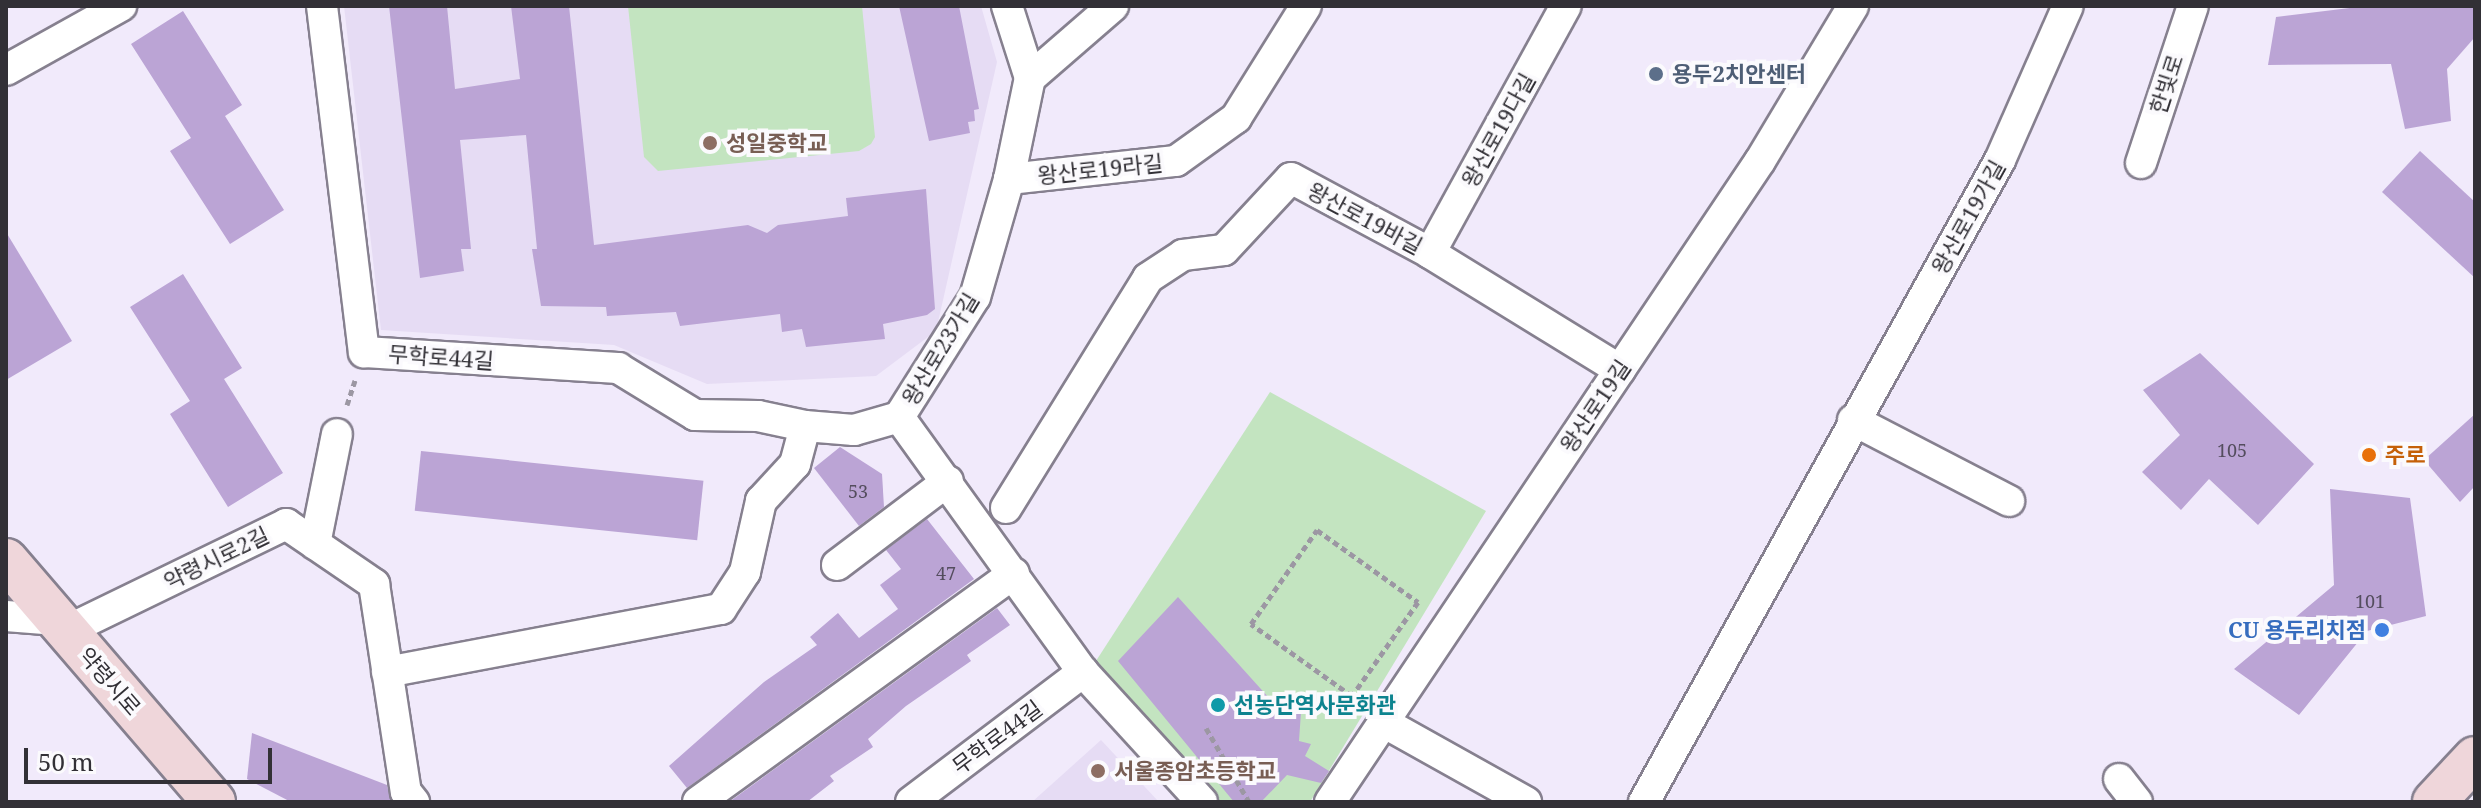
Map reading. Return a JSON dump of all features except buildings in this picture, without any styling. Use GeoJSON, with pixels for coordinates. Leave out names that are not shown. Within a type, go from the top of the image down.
{"type":"FeatureCollection","features":[{"type":"Feature","properties":{"kind":"main road","name":"약령시로"},"geometry":{"type":"LineString","coordinates":[[6,560],[214,802]]}},
{"type":"Feature","properties":{"kind":"main road"},"geometry":{"type":"LineString","coordinates":[[2434,802],[2475,758]]}},
{"type":"Feature","properties":{"kind":"street"},"geometry":{"type":"LineString","coordinates":[[6,70],[121,6]]}},
{"type":"Feature","properties":{"kind":"street","name":"무학로44길"},"geometry":{"type":"LineString","coordinates":[[322,6],[364,352],[618,368],[695,415],[758,416],[805,426]]}},
{"type":"Feature","properties":{"kind":"street","name":"왕산로23가길"},"geometry":{"type":"LineString","coordinates":[[805,426],[854,430],[899,417],[975,297],[1009,179],[1030,78],[1007,6]]}},
{"type":"Feature","properties":{"kind":"street"},"geometry":{"type":"LineString","coordinates":[[1030,78],[1113,6]]}},
{"type":"Feature","properties":{"kind":"street","name":"왕산로19라길"},"geometry":{"type":"LineString","coordinates":[[1009,179],[1176,161],[1236,118],[1306,6]]}},
{"type":"Feature","properties":{"kind":"street","name":"왕산로19다길"},"geometry":{"type":"LineString","coordinates":[[1430,253],[1566,6]]}},
{"type":"Feature","properties":{"kind":"street","name":"왕산로19길"},"geometry":{"type":"LineString","coordinates":[[1330,802],[1760,161],[1853,6]]}},
{"type":"Feature","properties":{"kind":"street","name":"왕산로19가길"},"geometry":{"type":"LineString","coordinates":[[1644,802],[1853,420],[2000,160],[2068,6]]}},
{"type":"Feature","properties":{"kind":"street","name":"한빛로"},"geometry":{"type":"LineString","coordinates":[[2141,163],[2193,6]]}},
{"type":"Feature","properties":{"kind":"street","name":"왕산로19바길"},"geometry":{"type":"LineString","coordinates":[[1006,508],[1148,278],[1183,255],[1224,250],[1291,178],[1430,253],[1620,370]]}},
{"type":"Feature","properties":{"kind":"street"},"geometry":{"type":"LineString","coordinates":[[899,417],[1083,672],[1202,802]]}},
{"type":"Feature","properties":{"kind":"street"},"geometry":{"type":"LineString","coordinates":[[1853,420],[2009,501]]}},
{"type":"Feature","properties":{"kind":"street"},"geometry":{"type":"LineString","coordinates":[[387,672],[721,609],[745,572],[761,501],[795,464],[805,426]]}},
{"type":"Feature","properties":{"kind":"street"},"geometry":{"type":"LineString","coordinates":[[315,544],[337,434]]}},
{"type":"Feature","properties":{"kind":"street"},"geometry":{"type":"LineString","coordinates":[[837,565],[948,481]]}},
{"type":"Feature","properties":{"kind":"street","name":"약령시로2길"},"geometry":{"type":"LineString","coordinates":[[62,625],[286,524],[374,584],[408,799]]}},
{"type":"Feature","properties":{"kind":"street"},"geometry":{"type":"LineString","coordinates":[[698,802],[1014,573]]}},
{"type":"Feature","properties":{"kind":"street"},"geometry":{"type":"LineString","coordinates":[[6,616],[62,625]]}},
{"type":"Feature","properties":{"kind":"street","name":"무학로44길"},"geometry":{"type":"LineString","coordinates":[[911,802],[1083,672]]}},
{"type":"Feature","properties":{"kind":"street"},"geometry":{"type":"LineString","coordinates":[[1383,722],[1526,802]]}},
{"type":"Feature","properties":{"kind":"path"},"geometry":{"type":"LineString","coordinates":[[337,434],[364,352]]}},
{"type":"Feature","properties":{"kind":"path"},"geometry":{"type":"LineString","coordinates":[[1317,530],[1418,602],[1370,669],[1352,696],[1251,624],[1317,530]]}},
{"type":"Feature","properties":{"kind":"path"},"geometry":{"type":"LineString","coordinates":[[1206,728],[1249,802]]}},
{"type":"Feature","properties":{"kind":"shaded area"},"geometry":{"type":"Polygon","coordinates":[[[344,6],[981,6],[997,62],[936,331],[876,376],[707,384],[614,345],[381,330],[344,6]]]}},
{"type":"Feature","properties":{"kind":"shaded area","name":"서울종암초등학교"},"geometry":{"type":"Polygon","coordinates":[[[1101,740],[1159,802],[1032,802],[1101,740]]]}},
{"type":"Feature","properties":{"kind":"green space"},"geometry":{"type":"Polygon","coordinates":[[[628,6],[862,6],[875,137],[871,144],[859,151],[658,171],[644,157],[628,6]]]}},
{"type":"Feature","properties":{"kind":"green space"},"geometry":{"type":"Polygon","coordinates":[[[1270,392],[1486,511],[1310,802],[1220,802],[1094,664],[1270,392]]]}},
{"type":"Feature","properties":{"kind":"place","name":"용두2치안센터"},"geometry":{"type":"Point","coordinates":[1656,74]}},
{"type":"Feature","properties":{"kind":"place","name":"성일중학교"},"geometry":{"type":"Point","coordinates":[710,143]}},
{"type":"Feature","properties":{"kind":"place","name":"주로"},"geometry":{"type":"Point","coordinates":[2369,455]}},
{"type":"Feature","properties":{"kind":"place","name":"CU 용두리치점"},"geometry":{"type":"Point","coordinates":[2382,630]}},
{"type":"Feature","properties":{"kind":"place","name":"선농단역사문화관"},"geometry":{"type":"Point","coordinates":[1218,705]}},
{"type":"Feature","properties":{"kind":"place","name":"서울종암초등학교"},"geometry":{"type":"Point","coordinates":[1098,771]}}]}
